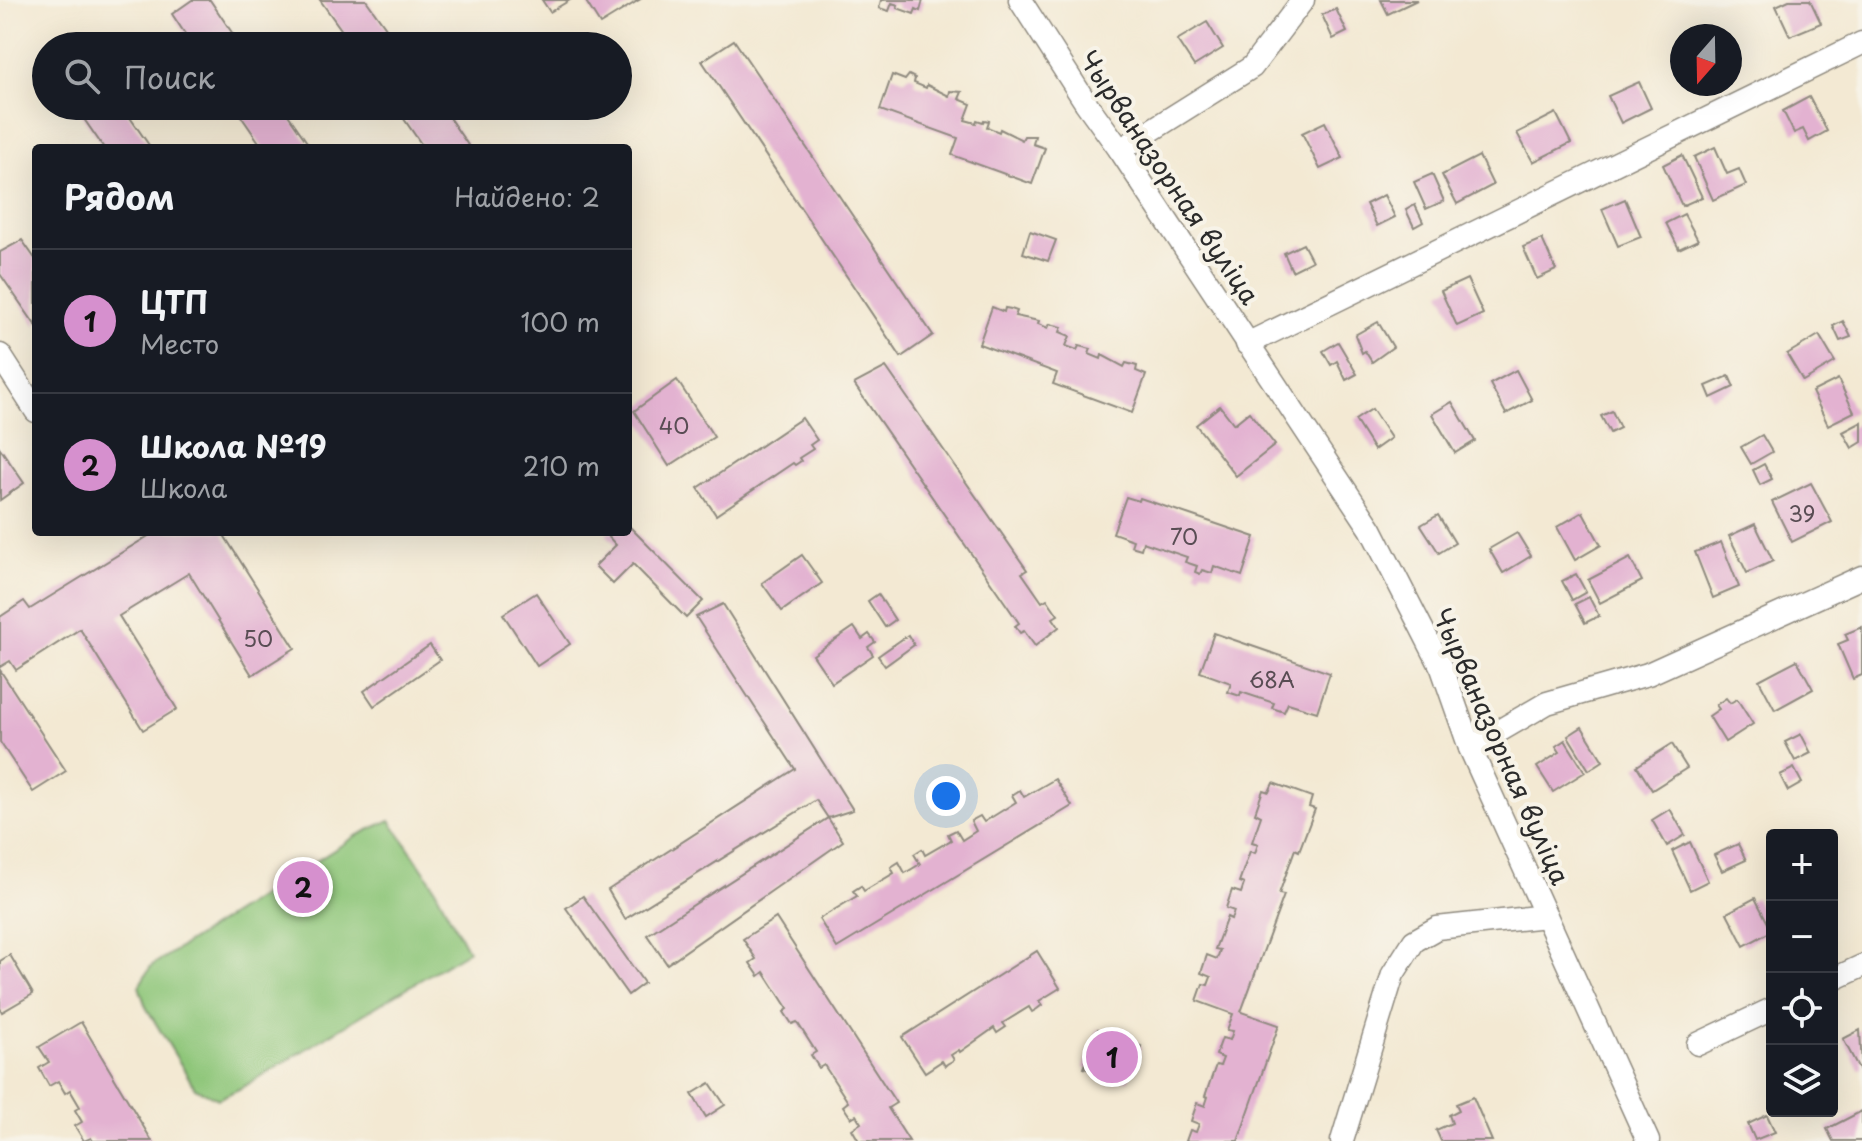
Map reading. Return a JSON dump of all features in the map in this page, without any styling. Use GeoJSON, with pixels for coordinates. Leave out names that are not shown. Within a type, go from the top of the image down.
{"type":"FeatureCollection","features":[{"type":"Feature","properties":{"kind":"street","name":"Чырваназорная вуліца"},"geometry":{"type":"LineString","coordinates":[[1020,0],[1371,529],[1442,668],[1470,748],[1546,916],[1437,928],[1414,941],[1393,974],[1342,1141]]}},
{"type":"Feature","properties":{"kind":"street"},"geometry":{"type":"LineString","coordinates":[[1120,150],[1252,67],[1303,0]]}},
{"type":"Feature","properties":{"kind":"street","name":"Чырваназорная вуліца"},"geometry":{"type":"LineString","coordinates":[[1247,344],[1862,43]]}},
{"type":"Feature","properties":{"kind":"street"},"geometry":{"type":"LineString","coordinates":[[0,355],[32,405]]}},
{"type":"Feature","properties":{"kind":"street"},"geometry":{"type":"LineString","coordinates":[[1470,748],[1547,703],[1648,674],[1862,577]]}},
{"type":"Feature","properties":{"kind":"street"},"geometry":{"type":"LineString","coordinates":[[1546,916],[1648,1141]]}},
{"type":"Feature","properties":{"kind":"street"},"geometry":{"type":"LineString","coordinates":[[1838,977],[1862,966]]}},
{"type":"Feature","properties":{"kind":"street"},"geometry":{"type":"LineString","coordinates":[[1698,1044],[1766,1012]]}},
{"type":"Feature","properties":{"kind":"green space"},"geometry":{"type":"Polygon","coordinates":[[[390,820],[431,881],[468,951],[243,1087],[218,1099],[195,1088],[146,1007],[139,986],[151,966],[356,836],[390,820]]]}},
{"type":"Feature","properties":{"kind":"building"},"geometry":{"type":"Polygon","coordinates":[[[192,0],[210,0],[232,32],[184,32],[172,14],[192,0]]]}},
{"type":"Feature","properties":{"kind":"building"},"geometry":{"type":"Polygon","coordinates":[[[320,0],[366,0],[389,32],[343,32],[320,0]]]}},
{"type":"Feature","properties":{"kind":"building"},"geometry":{"type":"Polygon","coordinates":[[[542,0],[570,0],[550,12],[542,0]]]}},
{"type":"Feature","properties":{"kind":"building"},"geometry":{"type":"Polygon","coordinates":[[[585,0],[639,0],[600,24],[585,0]]]}},
{"type":"Feature","properties":{"kind":"building"},"geometry":{"type":"Polygon","coordinates":[[[881,0],[923,0],[920,11],[916,9],[914,14],[892,3],[889,11],[879,8],[881,0]]]}},
{"type":"Feature","properties":{"kind":"building"},"geometry":{"type":"Polygon","coordinates":[[[1381,0],[1417,0],[1388,14],[1381,0]]]}},
{"type":"Feature","properties":{"kind":"building"},"geometry":{"type":"Polygon","coordinates":[[[1789,0],[1810,0],[1821,23],[1790,36],[1776,6],[1789,0]]]}},
{"type":"Feature","properties":{"kind":"building"},"geometry":{"type":"Polygon","coordinates":[[[1336,9],[1347,32],[1333,39],[1322,15],[1336,9]]]}},
{"type":"Feature","properties":{"kind":"building"},"geometry":{"type":"Polygon","coordinates":[[[1207,22],[1223,48],[1194,66],[1177,40],[1207,22]]]}},
{"type":"Feature","properties":{"kind":"building"},"geometry":{"type":"Polygon","coordinates":[[[734,40],[933,335],[901,357],[702,61],[734,40]]]}},
{"type":"Feature","properties":{"kind":"building"},"geometry":{"type":"Polygon","coordinates":[[[892,75],[905,80],[909,75],[915,78],[914,83],[926,88],[927,85],[949,96],[950,91],[962,92],[959,99],[971,104],[965,120],[976,123],[977,120],[989,121],[987,127],[999,132],[1000,129],[1022,140],[1024,136],[1035,136],[1033,144],[1045,148],[1032,184],[952,155],[958,138],[880,110],[892,75]]]}},
{"type":"Feature","properties":{"kind":"building"},"geometry":{"type":"Polygon","coordinates":[[[1639,82],[1651,108],[1621,123],[1608,96],[1639,82]]]}},
{"type":"Feature","properties":{"kind":"building"},"geometry":{"type":"Polygon","coordinates":[[[1809,97],[1827,131],[1809,141],[1803,129],[1794,133],[1783,111],[1809,97]]]}},
{"type":"Feature","properties":{"kind":"building"},"geometry":{"type":"Polygon","coordinates":[[[1556,113],[1571,143],[1533,162],[1517,133],[1556,113]]]}},
{"type":"Feature","properties":{"kind":"building"},"geometry":{"type":"Polygon","coordinates":[[[85,120],[132,120],[148,144],[101,144],[85,120]]]}},
{"type":"Feature","properties":{"kind":"building"},"geometry":{"type":"Polygon","coordinates":[[[244,120],[292,120],[308,144],[260,144],[244,120]]]}},
{"type":"Feature","properties":{"kind":"building"},"geometry":{"type":"Polygon","coordinates":[[[405,120],[451,120],[467,144],[421,144],[405,120]]]}},
{"type":"Feature","properties":{"kind":"building"},"geometry":{"type":"Polygon","coordinates":[[[1325,122],[1343,158],[1320,169],[1302,133],[1325,122]]]}},
{"type":"Feature","properties":{"kind":"building"},"geometry":{"type":"Polygon","coordinates":[[[1715,147],[1727,174],[1739,169],[1746,185],[1713,200],[1694,157],[1715,147]]]}},
{"type":"Feature","properties":{"kind":"building"},"geometry":{"type":"Polygon","coordinates":[[[1682,155],[1702,197],[1682,206],[1663,165],[1682,155]]]}},
{"type":"Feature","properties":{"kind":"building"},"geometry":{"type":"Polygon","coordinates":[[[1479,156],[1493,185],[1457,204],[1442,175],[1479,156]]]}},
{"type":"Feature","properties":{"kind":"building"},"geometry":{"type":"Polygon","coordinates":[[[1432,174],[1444,201],[1426,209],[1414,182],[1432,174]]]}},
{"type":"Feature","properties":{"kind":"building"},"geometry":{"type":"Polygon","coordinates":[[[1384,195],[1395,217],[1377,226],[1366,204],[1384,195]]]}},
{"type":"Feature","properties":{"kind":"building"},"geometry":{"type":"Polygon","coordinates":[[[1625,199],[1641,237],[1618,246],[1602,209],[1625,199]]]}},
{"type":"Feature","properties":{"kind":"building"},"geometry":{"type":"Polygon","coordinates":[[[1415,205],[1423,222],[1414,227],[1406,210],[1415,205]]]}},
{"type":"Feature","properties":{"kind":"building"},"geometry":{"type":"Polygon","coordinates":[[[1684,214],[1698,240],[1679,249],[1666,223],[1684,214]]]}},
{"type":"Feature","properties":{"kind":"building"},"geometry":{"type":"Polygon","coordinates":[[[1030,231],[1056,240],[1048,261],[1023,253],[1030,231]]]}},
{"type":"Feature","properties":{"kind":"building"},"geometry":{"type":"Polygon","coordinates":[[[1542,239],[1556,270],[1537,279],[1523,247],[1542,239]]]}},
{"type":"Feature","properties":{"kind":"building"},"geometry":{"type":"Polygon","coordinates":[[[22,240],[32,254],[32,320],[0,274],[0,252],[22,240]]]}},
{"type":"Feature","properties":{"kind":"building"},"geometry":{"type":"Polygon","coordinates":[[[1303,244],[1312,261],[1292,271],[1284,253],[1303,244]]]}},
{"type":"Feature","properties":{"kind":"building"},"geometry":{"type":"Polygon","coordinates":[[[1467,279],[1483,314],[1457,326],[1441,291],[1467,279]]]}},
{"type":"Feature","properties":{"kind":"building"},"geometry":{"type":"Polygon","coordinates":[[[992,307],[1004,312],[1005,308],[1017,311],[1015,316],[1039,321],[1038,324],[1048,328],[1050,324],[1062,327],[1060,332],[1070,336],[1066,346],[1077,350],[1079,346],[1091,349],[1089,354],[1101,359],[1102,355],[1124,367],[1126,363],[1137,366],[1136,371],[1146,375],[1132,413],[1053,384],[1057,373],[979,344],[992,307]]]}},
{"type":"Feature","properties":{"kind":"building"},"geometry":{"type":"Polygon","coordinates":[[[1843,321],[1851,337],[1840,341],[1833,326],[1843,321]]]}},
{"type":"Feature","properties":{"kind":"building"},"geometry":{"type":"Polygon","coordinates":[[[1378,322],[1393,347],[1372,362],[1365,351],[1362,353],[1355,335],[1378,322]]]}},
{"type":"Feature","properties":{"kind":"building"},"geometry":{"type":"Polygon","coordinates":[[[1819,335],[1835,362],[1803,381],[1787,354],[1819,335]]]}},
{"type":"Feature","properties":{"kind":"building"},"geometry":{"type":"Polygon","coordinates":[[[1338,342],[1357,374],[1346,380],[1337,361],[1331,365],[1323,351],[1338,342]]]}},
{"type":"Feature","properties":{"kind":"building"},"geometry":{"type":"Polygon","coordinates":[[[886,367],[1027,570],[1022,573],[1042,602],[1047,599],[1058,615],[1053,618],[1059,627],[1035,646],[1024,631],[1020,633],[1015,626],[1019,623],[854,384],[886,367]]]}},
{"type":"Feature","properties":{"kind":"building"},"geometry":{"type":"Polygon","coordinates":[[[1516,370],[1532,400],[1506,414],[1490,384],[1516,370]]]}},
{"type":"Feature","properties":{"kind":"building"},"geometry":{"type":"Polygon","coordinates":[[[1729,376],[1734,387],[1711,398],[1706,386],[1729,376]]]}},
{"type":"Feature","properties":{"kind":"building"},"geometry":{"type":"Polygon","coordinates":[[[1838,379],[1854,412],[1828,425],[1812,392],[1838,379]]]}},
{"type":"Feature","properties":{"kind":"building"},"geometry":{"type":"Polygon","coordinates":[[[677,380],[714,437],[669,466],[634,411],[677,380]]]}},
{"type":"Feature","properties":{"kind":"building"},"geometry":{"type":"Polygon","coordinates":[[[1452,402],[1475,441],[1455,453],[1432,414],[1452,402]]]}},
{"type":"Feature","properties":{"kind":"building"},"geometry":{"type":"Polygon","coordinates":[[[1220,406],[1234,424],[1249,412],[1275,445],[1236,476],[1196,425],[1220,406]]]}},
{"type":"Feature","properties":{"kind":"building"},"geometry":{"type":"Polygon","coordinates":[[[1372,409],[1391,438],[1374,450],[1355,420],[1372,409]]]}},
{"type":"Feature","properties":{"kind":"building"},"geometry":{"type":"Polygon","coordinates":[[[1612,411],[1620,428],[1610,433],[1601,416],[1612,411]]]}},
{"type":"Feature","properties":{"kind":"building"},"geometry":{"type":"Polygon","coordinates":[[[802,418],[817,440],[810,445],[813,449],[799,458],[801,461],[795,465],[793,463],[716,515],[698,488],[802,418]]]}},
{"type":"Feature","properties":{"kind":"building"},"geometry":{"type":"Polygon","coordinates":[[[1862,422],[1862,442],[1852,448],[1843,432],[1862,422]]]}},
{"type":"Feature","properties":{"kind":"building"},"geometry":{"type":"Polygon","coordinates":[[[1762,435],[1772,452],[1751,464],[1741,447],[1762,435]]]}},
{"type":"Feature","properties":{"kind":"building"},"geometry":{"type":"Polygon","coordinates":[[[0,448],[24,483],[0,500],[0,448]]]}},
{"type":"Feature","properties":{"kind":"building"},"geometry":{"type":"Polygon","coordinates":[[[1764,464],[1772,479],[1760,485],[1753,470],[1764,464]]]}},
{"type":"Feature","properties":{"kind":"building"},"geometry":{"type":"Polygon","coordinates":[[[1811,483],[1832,522],[1792,542],[1772,502],[1811,483]]]}},
{"type":"Feature","properties":{"kind":"building"},"geometry":{"type":"Polygon","coordinates":[[[1126,497],[1139,501],[1140,498],[1255,537],[1242,576],[1214,566],[1212,573],[1202,570],[1200,574],[1195,572],[1197,566],[1185,562],[1187,557],[1143,542],[1141,549],[1131,546],[1133,540],[1113,533],[1126,497]]]}},
{"type":"Feature","properties":{"kind":"building"},"geometry":{"type":"Polygon","coordinates":[[[1583,512],[1601,545],[1575,560],[1557,527],[1583,512]]]}},
{"type":"Feature","properties":{"kind":"building"},"geometry":{"type":"Polygon","coordinates":[[[1438,515],[1455,543],[1439,553],[1421,525],[1438,515]]]}},
{"type":"Feature","properties":{"kind":"building"},"geometry":{"type":"Polygon","coordinates":[[[1755,524],[1773,561],[1747,573],[1729,536],[1755,524]]]}},
{"type":"Feature","properties":{"kind":"building"},"geometry":{"type":"Polygon","coordinates":[[[632,529],[703,601],[686,618],[633,564],[613,584],[595,566],[616,545],[608,536],[632,536],[632,529]]]}},
{"type":"Feature","properties":{"kind":"building"},"geometry":{"type":"Polygon","coordinates":[[[1517,533],[1531,556],[1503,573],[1489,549],[1517,533]]]}},
{"type":"Feature","properties":{"kind":"building"},"geometry":{"type":"Polygon","coordinates":[[[149,536],[225,536],[295,648],[252,675],[189,573],[119,616],[177,709],[143,730],[80,629],[16,670],[10,661],[0,667],[0,617],[24,601],[30,609],[149,536]]]}},
{"type":"Feature","properties":{"kind":"building"},"geometry":{"type":"Polygon","coordinates":[[[1721,542],[1739,587],[1713,598],[1695,552],[1721,542]]]}},
{"type":"Feature","properties":{"kind":"building"},"geometry":{"type":"Polygon","coordinates":[[[802,555],[822,583],[782,611],[762,583],[802,555]]]}},
{"type":"Feature","properties":{"kind":"building"},"geometry":{"type":"Polygon","coordinates":[[[1630,558],[1642,581],[1600,603],[1588,580],[1630,558]]]}},
{"type":"Feature","properties":{"kind":"building"},"geometry":{"type":"Polygon","coordinates":[[[1576,574],[1586,592],[1572,600],[1562,581],[1576,574]]]}},
{"type":"Feature","properties":{"kind":"building"},"geometry":{"type":"Polygon","coordinates":[[[536,593],[570,644],[537,666],[503,614],[536,593]]]}},
{"type":"Feature","properties":{"kind":"building"},"geometry":{"type":"Polygon","coordinates":[[[878,594],[895,620],[885,627],[868,601],[878,594]]]}},
{"type":"Feature","properties":{"kind":"building"},"geometry":{"type":"Polygon","coordinates":[[[1589,597],[1599,616],[1585,623],[1575,604],[1589,597]]]}},
{"type":"Feature","properties":{"kind":"building"},"geometry":{"type":"Polygon","coordinates":[[[723,604],[853,810],[828,818],[816,800],[625,919],[608,890],[795,769],[696,617],[723,604]]]}},
{"type":"Feature","properties":{"kind":"building"},"geometry":{"type":"Polygon","coordinates":[[[854,627],[862,639],[869,634],[875,642],[868,647],[873,655],[832,683],[813,655],[854,627]]]}},
{"type":"Feature","properties":{"kind":"building"},"geometry":{"type":"Polygon","coordinates":[[[1862,627],[1862,675],[1853,679],[1838,644],[1848,640],[1845,634],[1862,627]]]}},
{"type":"Feature","properties":{"kind":"building"},"geometry":{"type":"Polygon","coordinates":[[[1214,633],[1330,673],[1317,712],[1288,703],[1284,712],[1272,708],[1274,703],[1241,692],[1240,696],[1228,692],[1231,683],[1200,672],[1214,633]]]}},
{"type":"Feature","properties":{"kind":"building"},"geometry":{"type":"Polygon","coordinates":[[[908,635],[914,645],[885,666],[878,656],[908,635]]]}},
{"type":"Feature","properties":{"kind":"building"},"geometry":{"type":"Polygon","coordinates":[[[430,645],[440,660],[374,706],[364,691],[430,645]]]}},
{"type":"Feature","properties":{"kind":"building"},"geometry":{"type":"Polygon","coordinates":[[[1797,660],[1813,689],[1775,710],[1759,680],[1797,660]]]}},
{"type":"Feature","properties":{"kind":"building"},"geometry":{"type":"Polygon","coordinates":[[[0,670],[66,771],[33,792],[0,742],[0,670]]]}},
{"type":"Feature","properties":{"kind":"building"},"geometry":{"type":"Polygon","coordinates":[[[1726,698],[1730,703],[1737,699],[1753,724],[1725,742],[1709,716],[1719,709],[1716,705],[1726,698]]]}},
{"type":"Feature","properties":{"kind":"building"},"geometry":{"type":"Polygon","coordinates":[[[1582,727],[1603,761],[1589,770],[1568,736],[1582,727]]]}},
{"type":"Feature","properties":{"kind":"building"},"geometry":{"type":"Polygon","coordinates":[[[1801,734],[1811,753],[1795,761],[1785,742],[1801,734]]]}},
{"type":"Feature","properties":{"kind":"building"},"geometry":{"type":"Polygon","coordinates":[[[1565,740],[1585,772],[1553,792],[1537,767],[1560,752],[1556,746],[1565,740]]]}},
{"type":"Feature","properties":{"kind":"building"},"geometry":{"type":"Polygon","coordinates":[[[1672,744],[1687,768],[1652,790],[1637,766],[1672,744]]]}},
{"type":"Feature","properties":{"kind":"building"},"geometry":{"type":"Polygon","coordinates":[[[1794,768],[1802,783],[1788,791],[1780,775],[1794,768]]]}},
{"type":"Feature","properties":{"kind":"building"},"geometry":{"type":"Polygon","coordinates":[[[1055,779],[1072,806],[837,948],[819,919],[857,896],[853,891],[861,886],[864,891],[894,873],[891,867],[899,862],[905,873],[920,864],[914,854],[922,849],[925,855],[951,840],[948,834],[956,830],[962,840],[976,831],[971,821],[980,816],[984,822],[1016,802],[1012,795],[1020,790],[1024,797],[1055,779]]]}},
{"type":"Feature","properties":{"kind":"building"},"geometry":{"type":"Polygon","coordinates":[[[1273,783],[1312,797],[1309,807],[1315,809],[1299,851],[1295,849],[1279,894],[1284,895],[1241,1012],[1279,1025],[1238,1141],[1186,1141],[1190,1130],[1196,1132],[1199,1124],[1191,1121],[1197,1103],[1205,1106],[1208,1097],[1205,1096],[1216,1065],[1220,1066],[1223,1058],[1216,1055],[1222,1038],[1230,1040],[1233,1031],[1227,1030],[1233,1014],[1197,1001],[1203,984],[1208,985],[1211,977],[1201,973],[1207,955],[1217,959],[1220,950],[1215,949],[1227,917],[1231,919],[1234,911],[1226,908],[1232,890],[1241,893],[1244,884],[1239,882],[1250,851],[1255,853],[1258,844],[1252,842],[1261,816],[1255,813],[1263,790],[1269,792],[1273,783]]]}},
{"type":"Feature","properties":{"kind":"building"},"geometry":{"type":"Polygon","coordinates":[[[1670,809],[1685,835],[1667,846],[1652,820],[1670,809]]]}},
{"type":"Feature","properties":{"kind":"building"},"geometry":{"type":"Polygon","coordinates":[[[828,818],[843,841],[667,964],[647,935],[828,818]]]}},
{"type":"Feature","properties":{"kind":"building"},"geometry":{"type":"Polygon","coordinates":[[[1690,842],[1708,881],[1690,890],[1672,851],[1690,842]]]}},
{"type":"Feature","properties":{"kind":"building"},"geometry":{"type":"Polygon","coordinates":[[[1738,844],[1746,860],[1722,871],[1714,855],[1738,844]]]}},
{"type":"Feature","properties":{"kind":"building"},"geometry":{"type":"Polygon","coordinates":[[[583,896],[644,983],[628,995],[566,908],[583,896]]]}},
{"type":"Feature","properties":{"kind":"building"},"geometry":{"type":"Polygon","coordinates":[[[1755,898],[1766,919],[1766,934],[1744,946],[1727,913],[1755,898]]]}},
{"type":"Feature","properties":{"kind":"building"},"geometry":{"type":"Polygon","coordinates":[[[776,918],[896,1103],[888,1108],[909,1141],[859,1141],[852,1129],[861,1123],[856,1115],[851,1118],[843,1106],[848,1102],[824,1065],[819,1068],[811,1055],[816,1052],[797,1022],[792,1024],[784,1012],[788,1009],[764,972],[759,976],[750,963],[756,959],[743,939],[776,918]]]}},
{"type":"Feature","properties":{"kind":"building"},"geometry":{"type":"Polygon","coordinates":[[[1037,951],[1060,988],[1039,1001],[1042,1005],[1037,1009],[1032,1012],[1029,1007],[1003,1023],[1006,1027],[997,1033],[994,1028],[951,1055],[954,1060],[945,1066],[942,1061],[925,1072],[902,1037],[1037,951]]]}},
{"type":"Feature","properties":{"kind":"building"},"geometry":{"type":"Polygon","coordinates":[[[10,955],[33,994],[2,1012],[0,961],[10,955]]]}},
{"type":"Feature","properties":{"kind":"building"},"geometry":{"type":"Polygon","coordinates":[[[81,1022],[152,1141],[93,1141],[91,1138],[84,1141],[75,1126],[82,1122],[75,1110],[80,1107],[70,1090],[65,1093],[58,1081],[49,1086],[39,1068],[49,1062],[39,1047],[81,1022]]]}},
{"type":"Feature","properties":{"kind":"building"},"geometry":{"type":"Polygon","coordinates":[[[1098,1029],[1116,1036],[1118,1031],[1129,1035],[1126,1041],[1141,1046],[1128,1081],[1084,1068],[1098,1029]]]}},
{"type":"Feature","properties":{"kind":"building"},"geometry":{"type":"Polygon","coordinates":[[[1860,1030],[1862,1068],[1859,1069],[1843,1039],[1860,1030]]]}},
{"type":"Feature","properties":{"kind":"building"},"geometry":{"type":"Polygon","coordinates":[[[710,1083],[725,1105],[706,1117],[692,1094],[710,1083]]]}},
{"type":"Feature","properties":{"kind":"building"},"geometry":{"type":"Polygon","coordinates":[[[1473,1097],[1492,1141],[1441,1141],[1436,1130],[1452,1123],[1449,1115],[1459,1110],[1456,1104],[1473,1097]]]}},
{"type":"Feature","properties":{"kind":"building"},"geometry":{"type":"Polygon","coordinates":[[[1862,1111],[1862,1141],[1833,1141],[1827,1129],[1862,1111]]]}},
{"type":"Feature","properties":{"kind":"building"},"geometry":{"type":"Polygon","coordinates":[[[1766,1115],[1775,1132],[1755,1140],[1748,1124],[1766,1115]]]}},
{"type":"Feature","properties":{"kind":"place","name":"Школа №19"},"geometry":{"type":"Point","coordinates":[303,887]}},
{"type":"Feature","properties":{"kind":"place","name":"ЦТП"},"geometry":{"type":"Point","coordinates":[1112,1057]}}]}
